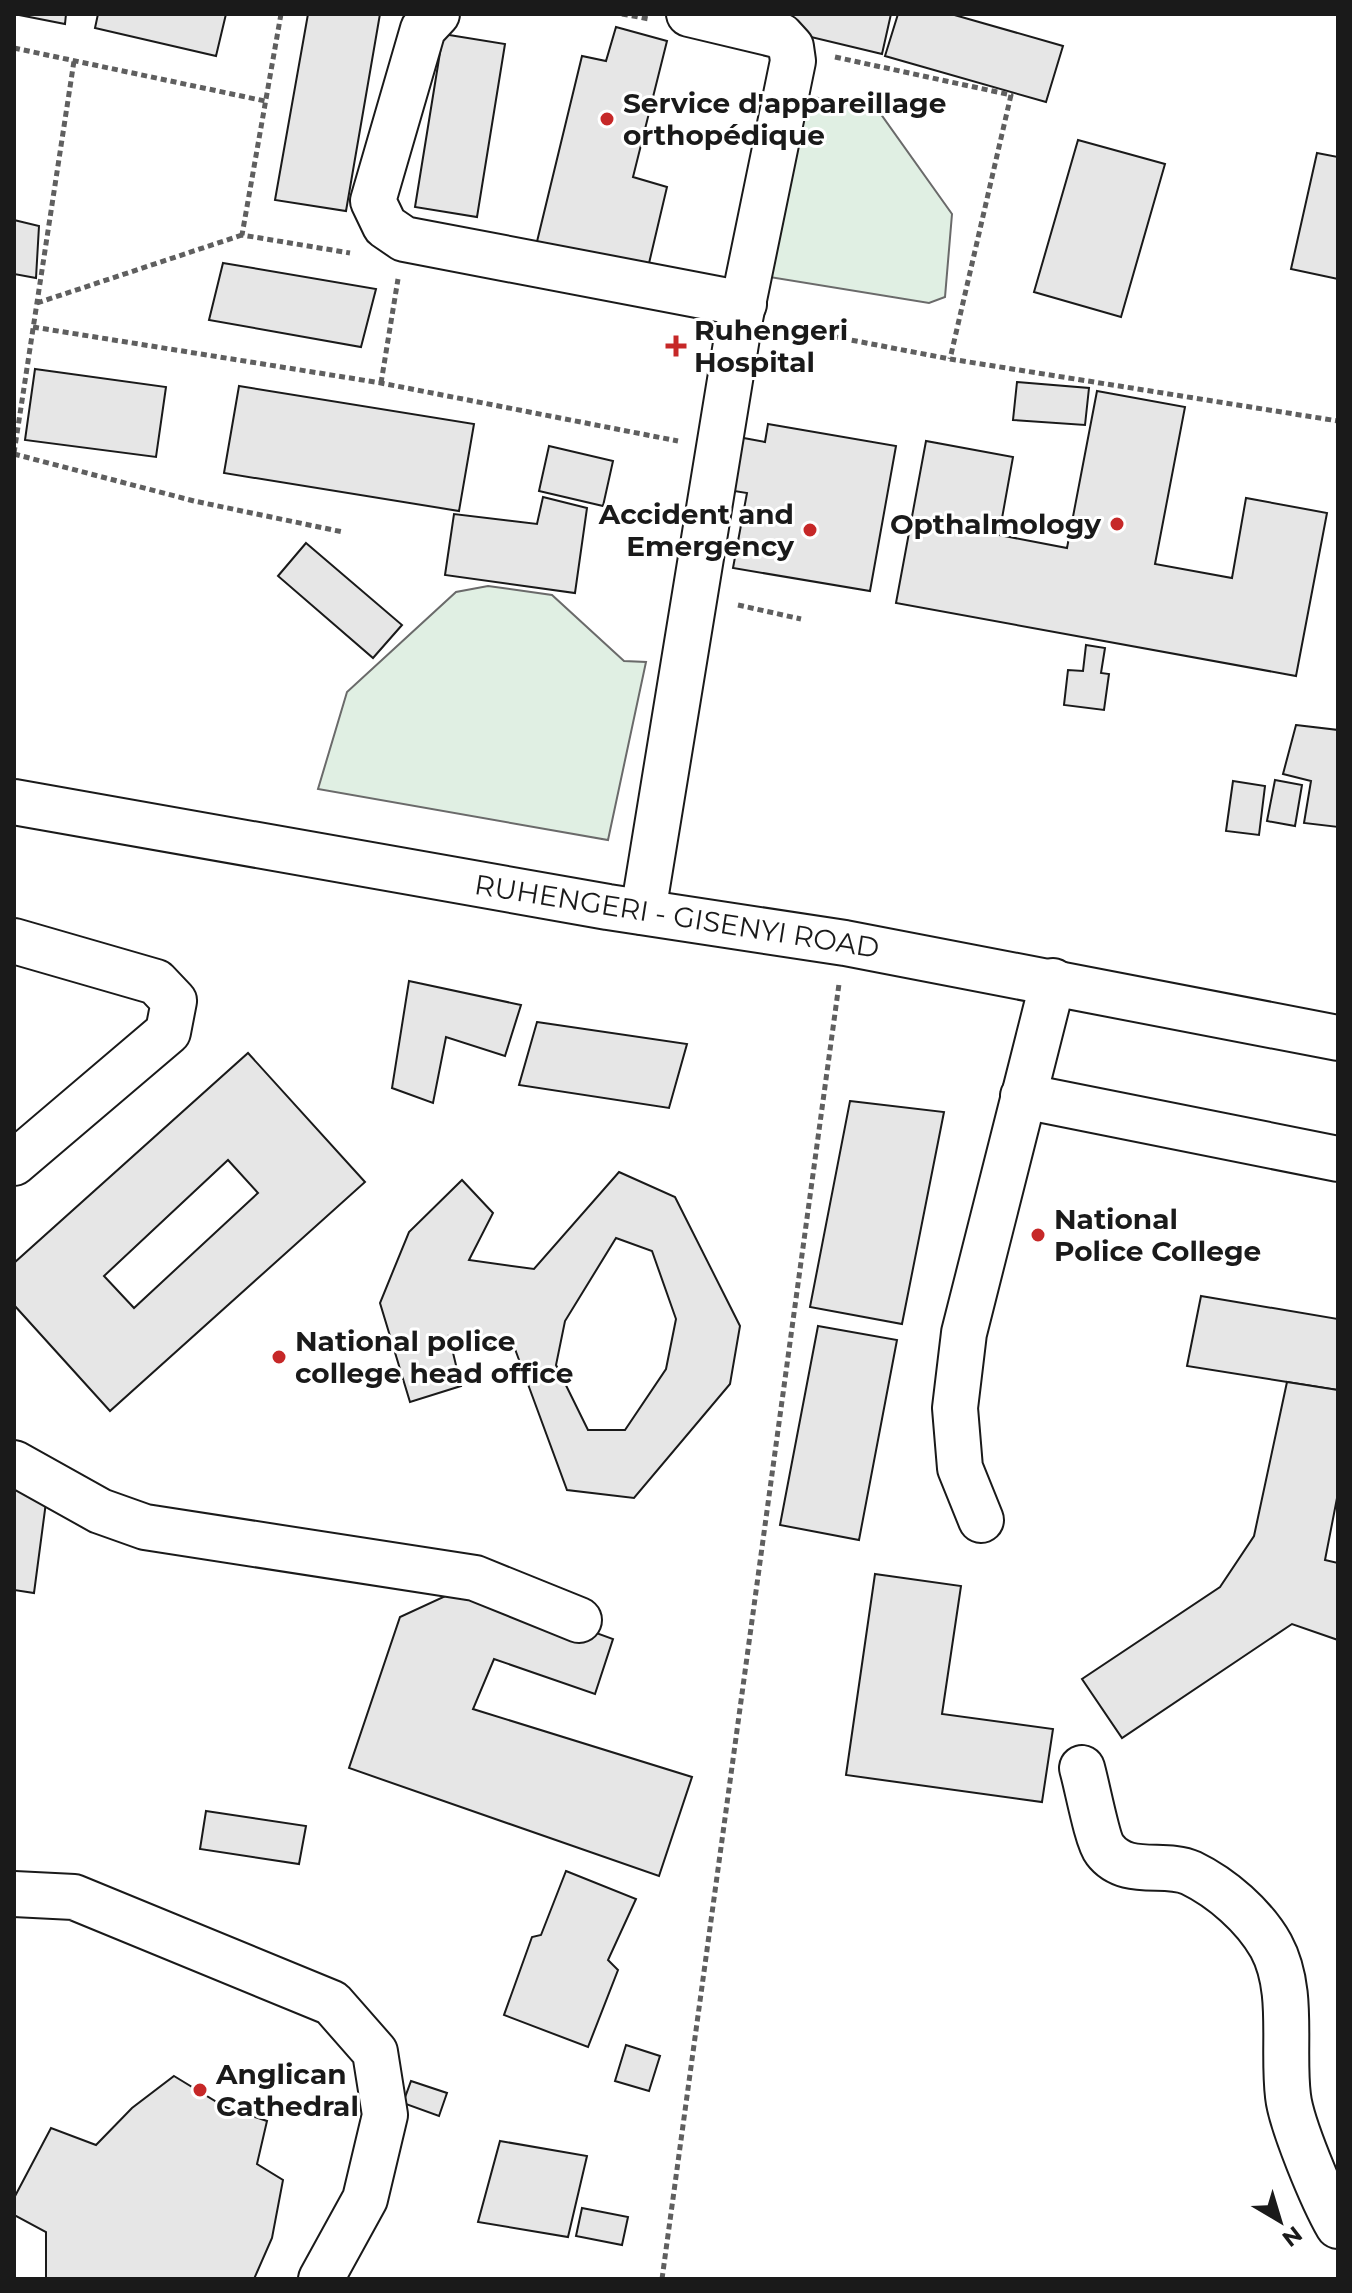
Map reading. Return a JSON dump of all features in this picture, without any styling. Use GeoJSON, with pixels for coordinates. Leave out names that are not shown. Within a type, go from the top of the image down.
{"type":"FeatureCollection","features":[{"type":"Feature","properties":{"kind":"main road"},"geometry":{"type":"LineString","coordinates":[[437,14],[423,29],[373,201],[385,226],[404,239],[742,312]]}},
{"type":"Feature","properties":{"kind":"main road"},"geometry":{"type":"LineString","coordinates":[[643,912],[742,312],[793,61],[791,47],[781,36],[689,14]]}},
{"type":"Feature","properties":{"kind":"main road","name":"RUHENGERI - GISENYI ROAD"},"geometry":{"type":"LineString","coordinates":[[14,802],[643,912],[845,943],[1338,1038]]}},
{"type":"Feature","properties":{"kind":"main road"},"geometry":{"type":"LineString","coordinates":[[14,941],[156,982],[174,1001],[168,1032],[14,1163]]}},
{"type":"Feature","properties":{"kind":"main road"},"geometry":{"type":"LineString","coordinates":[[981,1520],[960,1468],[955,1408],[964,1333],[1053,981]]}},
{"type":"Feature","properties":{"kind":"main road"},"geometry":{"type":"LineString","coordinates":[[1023,1096],[1338,1159]]}},
{"type":"Feature","properties":{"kind":"main road"},"geometry":{"type":"LineString","coordinates":[[14,1463],[100,1511],[145,1527],[475,1578],[579,1620]]}},
{"type":"Feature","properties":{"kind":"main road"},"geometry":{"type":"LineString","coordinates":[[1082,1768],[1104,1849],[1119,1861],[1139,1868],[1189,1872],[1253,1917],[1273,1949],[1284,1990],[1288,2098],[1327,2206],[1338,2226]]}},
{"type":"Feature","properties":{"kind":"main road"},"geometry":{"type":"LineString","coordinates":[[14,1894],[74,1897],[332,2003],[375,2052],[385,2115],[365,2199],[321,2279]]}},
{"type":"Feature","properties":{"kind":"path"},"geometry":{"type":"LineString","coordinates":[[242,235],[281,14]]}},
{"type":"Feature","properties":{"kind":"path"},"geometry":{"type":"LineString","coordinates":[[791,47],[1011,95],[950,359]]}},
{"type":"Feature","properties":{"kind":"path"},"geometry":{"type":"LineString","coordinates":[[14,48],[265,101]]}},
{"type":"Feature","properties":{"kind":"path"},"geometry":{"type":"LineString","coordinates":[[74,61],[14,453],[194,501],[343,532]]}},
{"type":"Feature","properties":{"kind":"path"},"geometry":{"type":"LineString","coordinates":[[37,303],[242,235],[357,254]]}},
{"type":"Feature","properties":{"kind":"path"},"geometry":{"type":"LineString","coordinates":[[742,312],[950,359],[1338,421]]}},
{"type":"Feature","properties":{"kind":"path"},"geometry":{"type":"LineString","coordinates":[[33,327],[381,383],[692,444]]}},
{"type":"Feature","properties":{"kind":"path"},"geometry":{"type":"LineString","coordinates":[[662,2279],[845,943]]}},
{"type":"Feature","properties":{"kind":"green space"},"geometry":{"type":"Polygon","coordinates":[[[793,92],[880,113],[952,214],[945,297],[929,303],[752,274],[793,92]]]}},
{"type":"Feature","properties":{"kind":"green space"},"geometry":{"type":"Polygon","coordinates":[[[488,586],[552,595],[624,661],[646,662],[608,840],[318,789],[347,692],[456,592],[488,586]]]}},
{"type":"Feature","properties":{"kind":"building"},"geometry":{"type":"Polygon","coordinates":[[[14,14],[66,14],[65,24],[14,14]]]}},
{"type":"Feature","properties":{"kind":"building"},"geometry":{"type":"Polygon","coordinates":[[[98,14],[226,14],[216,56],[95,28],[98,14]]]}},
{"type":"Feature","properties":{"kind":"building"},"geometry":{"type":"Polygon","coordinates":[[[308,14],[380,14],[346,211],[275,200],[308,14]]]}},
{"type":"Feature","properties":{"kind":"building"},"geometry":{"type":"Polygon","coordinates":[[[715,14],[891,14],[882,54],[715,14]]]}},
{"type":"Feature","properties":{"kind":"building"},"geometry":{"type":"Polygon","coordinates":[[[898,14],[951,14],[1063,46],[1046,102],[885,56],[898,14]]]}},
{"type":"Feature","properties":{"kind":"building","name":"Service d'appareillage orthopédique"},"geometry":{"type":"Polygon","coordinates":[[[616,27],[667,41],[633,177],[667,187],[646,276],[534,254],[582,56],[606,61],[616,27]]]}},
{"type":"Feature","properties":{"kind":"building"},"geometry":{"type":"Polygon","coordinates":[[[443,34],[505,44],[477,217],[415,207],[443,34]]]}},
{"type":"Feature","properties":{"kind":"building"},"geometry":{"type":"Polygon","coordinates":[[[1078,140],[1165,164],[1121,317],[1034,292],[1078,140]]]}},
{"type":"Feature","properties":{"kind":"building"},"geometry":{"type":"Polygon","coordinates":[[[1317,153],[1338,157],[1338,279],[1291,269],[1317,153]]]}},
{"type":"Feature","properties":{"kind":"building"},"geometry":{"type":"Polygon","coordinates":[[[14,220],[39,226],[36,278],[14,274],[14,220]]]}},
{"type":"Feature","properties":{"kind":"building"},"geometry":{"type":"Polygon","coordinates":[[[223,263],[376,289],[361,347],[209,320],[223,263]]]}},
{"type":"Feature","properties":{"kind":"building"},"geometry":{"type":"Polygon","coordinates":[[[35,369],[166,387],[156,457],[25,440],[35,369]]]}},
{"type":"Feature","properties":{"kind":"building"},"geometry":{"type":"Polygon","coordinates":[[[1017,382],[1089,388],[1085,425],[1013,420],[1017,382]]]}},
{"type":"Feature","properties":{"kind":"building"},"geometry":{"type":"Polygon","coordinates":[[[239,386],[474,424],[459,511],[224,473],[239,386]]]}},
{"type":"Feature","properties":{"kind":"building","name":"Opthalmology"},"geometry":{"type":"Polygon","coordinates":[[[1097,391],[1185,407],[1155,564],[1232,578],[1246,498],[1327,513],[1296,676],[896,603],[926,441],[1013,457],[999,535],[1067,548],[1097,391]]]}},
{"type":"Feature","properties":{"kind":"building","name":"Accident and Emergency"},"geometry":{"type":"Polygon","coordinates":[[[768,424],[896,446],[870,591],[733,568],[747,493],[728,490],[738,437],[765,442],[768,424]]]}},
{"type":"Feature","properties":{"kind":"building"},"geometry":{"type":"Polygon","coordinates":[[[549,446],[613,461],[603,506],[539,491],[549,446]]]}},
{"type":"Feature","properties":{"kind":"building"},"geometry":{"type":"Polygon","coordinates":[[[543,497],[587,508],[575,593],[445,575],[454,514],[537,524],[543,497]]]}},
{"type":"Feature","properties":{"kind":"building"},"geometry":{"type":"Polygon","coordinates":[[[306,543],[402,625],[373,658],[278,576],[306,543]]]}},
{"type":"Feature","properties":{"kind":"building"},"geometry":{"type":"Polygon","coordinates":[[[1086,645],[1105,648],[1101,673],[1109,674],[1104,710],[1064,705],[1068,670],[1083,671],[1086,645]]]}},
{"type":"Feature","properties":{"kind":"building"},"geometry":{"type":"Polygon","coordinates":[[[1296,725],[1338,730],[1338,827],[1304,823],[1311,781],[1283,774],[1296,725]]]}},
{"type":"Feature","properties":{"kind":"building"},"geometry":{"type":"Polygon","coordinates":[[[1275,780],[1302,785],[1295,826],[1267,821],[1275,780]]]}},
{"type":"Feature","properties":{"kind":"building"},"geometry":{"type":"Polygon","coordinates":[[[1233,781],[1265,786],[1259,835],[1226,831],[1233,781]]]}},
{"type":"Feature","properties":{"kind":"building"},"geometry":{"type":"Polygon","coordinates":[[[409,981],[521,1005],[505,1056],[446,1037],[433,1103],[392,1088],[409,981]]]}},
{"type":"Feature","properties":{"kind":"building"},"geometry":{"type":"Polygon","coordinates":[[[537,1022],[687,1044],[669,1108],[519,1085],[537,1022]]]}},
{"type":"Feature","properties":{"kind":"building"},"geometry":{"type":"Polygon","coordinates":[[[248,1053],[365,1182],[110,1411],[14,1305],[14,1263],[248,1053]],[[228,1160],[104,1276],[134,1308],[258,1193],[228,1160]]]}},
{"type":"Feature","properties":{"kind":"building"},"geometry":{"type":"Polygon","coordinates":[[[850,1101],[944,1112],[902,1324],[810,1307],[850,1101]]]}},
{"type":"Feature","properties":{"kind":"building"},"geometry":{"type":"Polygon","coordinates":[[[619,1172],[675,1197],[740,1326],[730,1384],[634,1498],[567,1490],[515,1349],[449,1336],[461,1386],[410,1402],[380,1303],[409,1232],[462,1180],[493,1213],[469,1260],[534,1269],[619,1172]],[[616,1238],[565,1321],[556,1365],[588,1430],[625,1430],[666,1369],[676,1319],[652,1251],[616,1238]]]}},
{"type":"Feature","properties":{"kind":"building"},"geometry":{"type":"Polygon","coordinates":[[[1201,1296],[1338,1319],[1338,1390],[1187,1366],[1201,1296]]]}},
{"type":"Feature","properties":{"kind":"building"},"geometry":{"type":"Polygon","coordinates":[[[818,1326],[897,1340],[859,1540],[780,1525],[818,1326]]]}},
{"type":"Feature","properties":{"kind":"building"},"geometry":{"type":"Polygon","coordinates":[[[1287,1382],[1338,1390],[1338,1493],[1325,1560],[1338,1563],[1338,1640],[1292,1624],[1122,1738],[1082,1679],[1220,1587],[1254,1536],[1287,1382]]]}},
{"type":"Feature","properties":{"kind":"building"},"geometry":{"type":"Polygon","coordinates":[[[14,1482],[48,1487],[34,1593],[14,1590],[14,1482]]]}},
{"type":"Feature","properties":{"kind":"building"},"geometry":{"type":"Polygon","coordinates":[[[875,1574],[961,1586],[942,1714],[1053,1729],[1042,1802],[846,1775],[875,1574]]]}},
{"type":"Feature","properties":{"kind":"building"},"geometry":{"type":"Polygon","coordinates":[[[467,1586],[613,1639],[595,1694],[494,1659],[473,1709],[692,1777],[659,1876],[349,1768],[400,1617],[467,1586]]]}},
{"type":"Feature","properties":{"kind":"building"},"geometry":{"type":"Polygon","coordinates":[[[206,1811],[306,1826],[299,1864],[200,1849],[206,1811]]]}},
{"type":"Feature","properties":{"kind":"building"},"geometry":{"type":"Polygon","coordinates":[[[566,1871],[636,1899],[608,1960],[618,1970],[588,2047],[504,2015],[532,1937],[541,1935],[566,1871]]]}},
{"type":"Feature","properties":{"kind":"building"},"geometry":{"type":"Polygon","coordinates":[[[626,2045],[660,2056],[649,2091],[615,2081],[626,2045]]]}},
{"type":"Feature","properties":{"kind":"building"},"geometry":{"type":"Polygon","coordinates":[[[174,2076],[225,2107],[267,2121],[257,2164],[283,2180],[272,2238],[254,2279],[46,2279],[46,2232],[14,2215],[14,2198],[51,2128],[96,2145],[132,2108],[174,2076]]]}},
{"type":"Feature","properties":{"kind":"building"},"geometry":{"type":"Polygon","coordinates":[[[411,2081],[447,2093],[439,2116],[403,2103],[411,2081]]]}},
{"type":"Feature","properties":{"kind":"building"},"geometry":{"type":"Polygon","coordinates":[[[500,2141],[587,2156],[568,2237],[478,2222],[500,2141]]]}},
{"type":"Feature","properties":{"kind":"building"},"geometry":{"type":"Polygon","coordinates":[[[582,2208],[628,2217],[622,2245],[576,2236],[582,2208]]]}},
{"type":"Feature","properties":{"kind":"place","name":"Service d'appareillage orthopédique"},"geometry":{"type":"Point","coordinates":[607,119]}},
{"type":"Feature","properties":{"kind":"place","name":"Ruhengeri Hospital"},"geometry":{"type":"Point","coordinates":[676,346]}},
{"type":"Feature","properties":{"kind":"place","name":"Opthalmology"},"geometry":{"type":"Point","coordinates":[1117,524]}},
{"type":"Feature","properties":{"kind":"place","name":"Accident and Emergency"},"geometry":{"type":"Point","coordinates":[810,530]}},
{"type":"Feature","properties":{"kind":"place","name":"National Police College"},"geometry":{"type":"Point","coordinates":[1038,1235]}},
{"type":"Feature","properties":{"kind":"place","name":"National police college head office"},"geometry":{"type":"Point","coordinates":[279,1357]}},
{"type":"Feature","properties":{"kind":"place","name":"Anglican Cathedral"},"geometry":{"type":"Point","coordinates":[200,2090]}}]}
